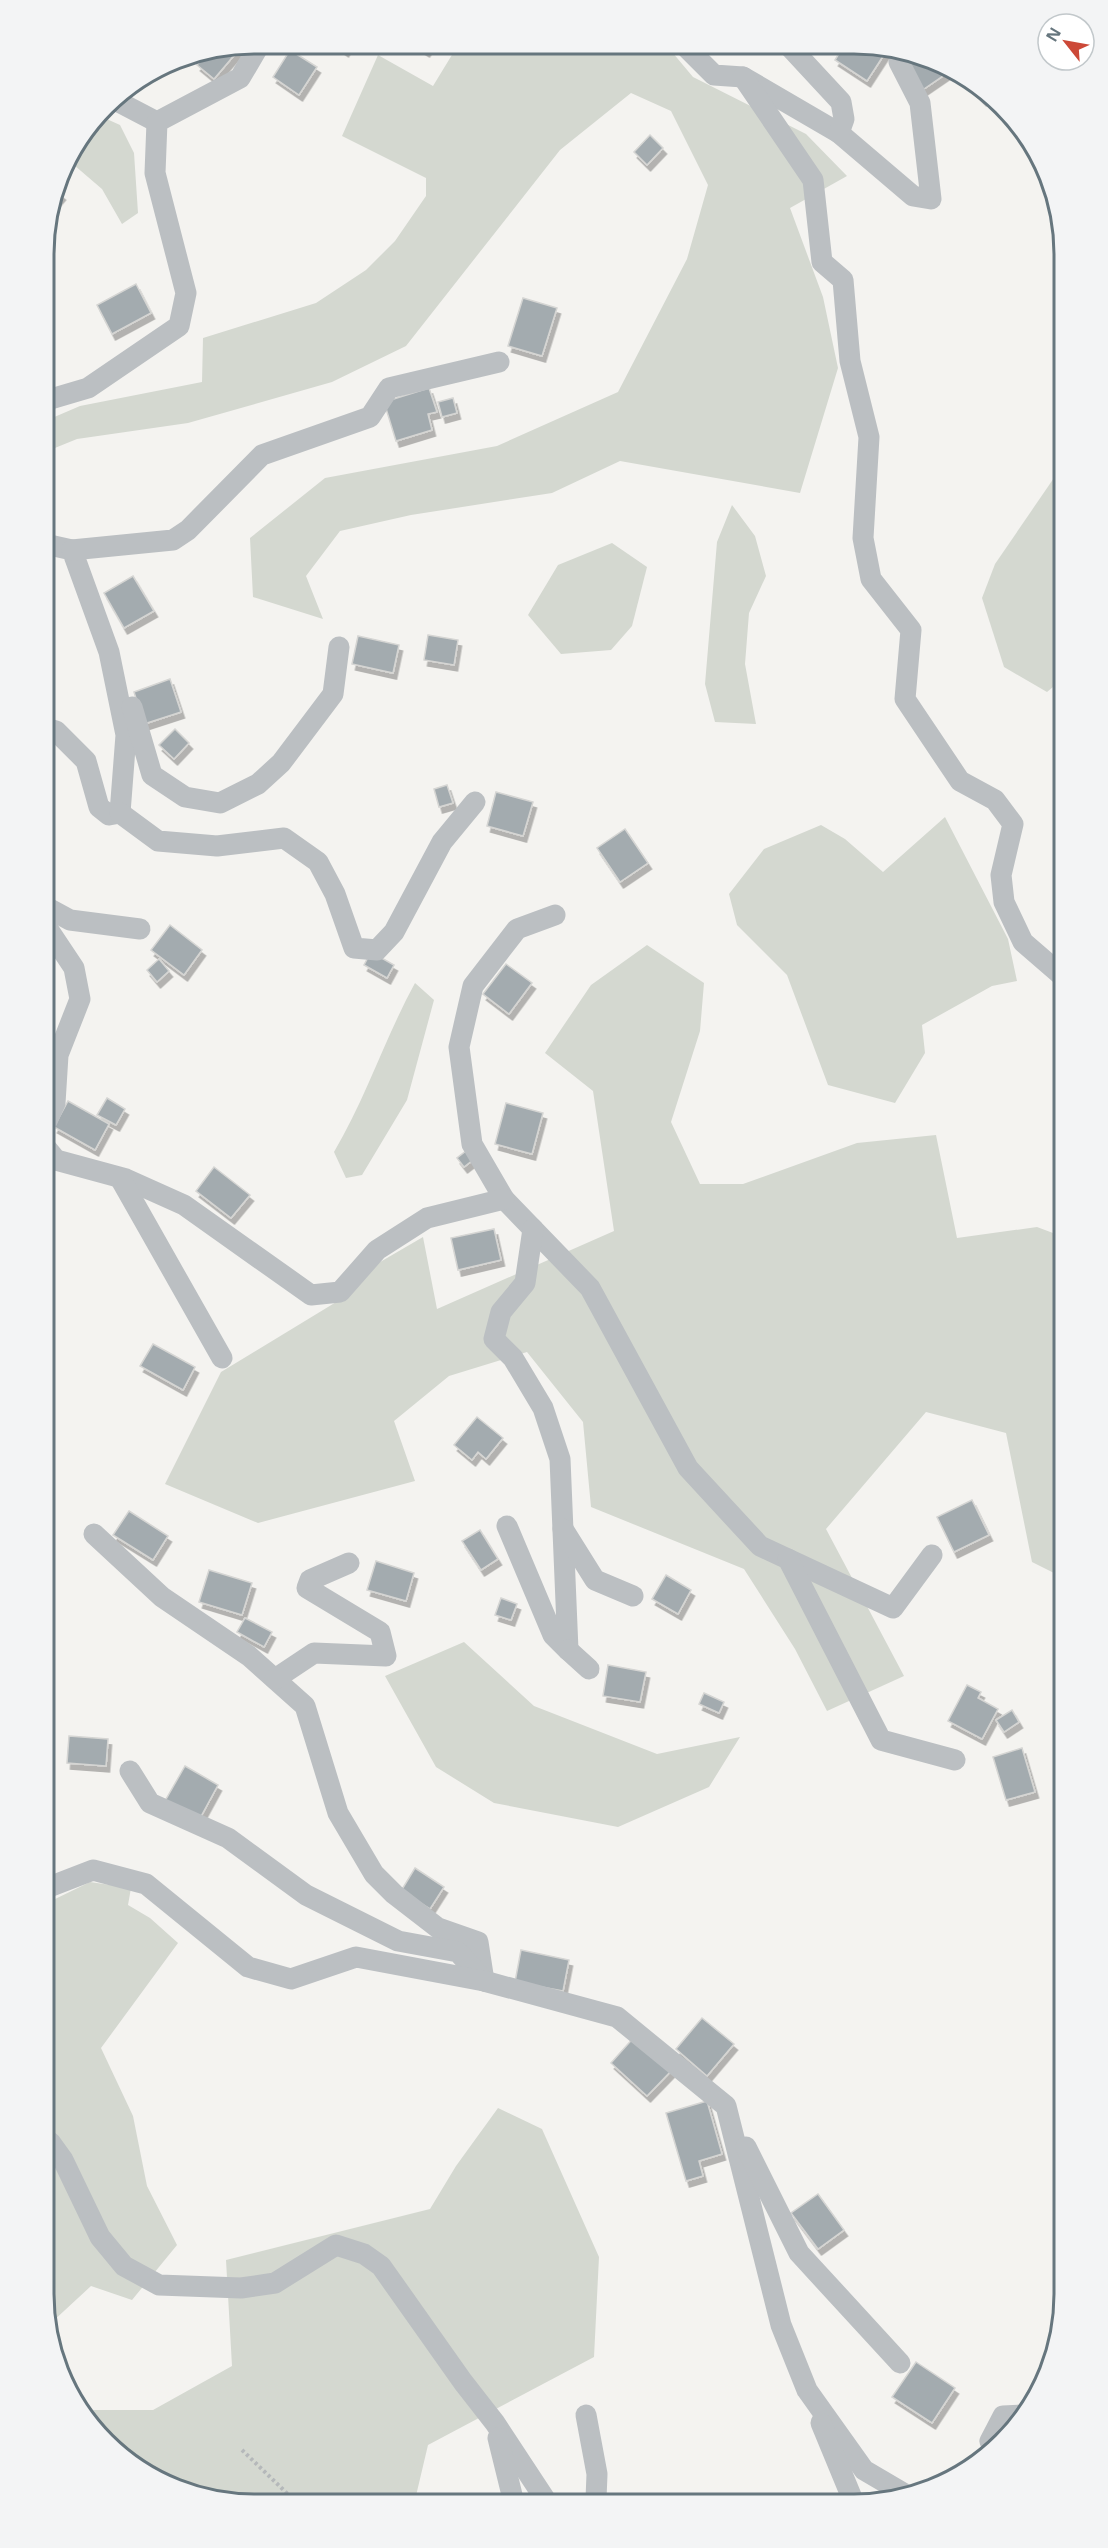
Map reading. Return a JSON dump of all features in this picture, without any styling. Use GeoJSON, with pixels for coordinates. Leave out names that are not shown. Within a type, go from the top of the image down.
{"type":"FeatureCollection","features":[{"type":"Feature","properties":{"kind":"street"},"geometry":{"type":"LineString","coordinates":[[157,122],[240,78],[254,54]]}},
{"type":"Feature","properties":{"kind":"street"},"geometry":{"type":"LineString","coordinates":[[693,54],[714,75],[743,77],[839,133],[913,196],[931,199],[920,104],[899,62]]}},
{"type":"Feature","properties":{"kind":"street"},"geometry":{"type":"LineString","coordinates":[[796,54],[841,102],[844,119],[839,133]]}},
{"type":"Feature","properties":{"kind":"street"},"geometry":{"type":"LineString","coordinates":[[743,77],[813,180],[822,262],[843,280],[850,362],[869,437],[863,538],[871,579],[911,630],[905,699],[960,781],[996,800],[1013,824],[1001,875],[1004,902],[1023,942],[1054,969]]}},
{"type":"Feature","properties":{"kind":"street"},"geometry":{"type":"LineString","coordinates":[[122,104],[157,122]]}},
{"type":"Feature","properties":{"kind":"street"},"geometry":{"type":"LineString","coordinates":[[54,398],[88,387],[179,326],[186,293],[155,173],[157,122]]}},
{"type":"Feature","properties":{"kind":"street"},"geometry":{"type":"LineString","coordinates":[[54,546],[72,550],[173,540],[188,530],[262,455],[369,417],[388,388],[499,362]]}},
{"type":"Feature","properties":{"kind":"street"},"geometry":{"type":"LineString","coordinates":[[72,550],[109,652],[126,735],[120,813]]}},
{"type":"Feature","properties":{"kind":"street"},"geometry":{"type":"LineString","coordinates":[[109,652],[120,669],[152,775],[185,797],[220,803],[258,784],[281,763],[333,694],[339,647]]}},
{"type":"Feature","properties":{"kind":"street"},"geometry":{"type":"LineString","coordinates":[[54,730],[86,761],[99,807],[109,815],[120,813],[158,842],[218,846],[284,838],[318,862],[335,894],[354,948],[377,951],[394,932],[442,842],[474,802]]}},
{"type":"Feature","properties":{"kind":"street"},"geometry":{"type":"LineString","coordinates":[[54,911],[70,920],[140,929]]}},
{"type":"Feature","properties":{"kind":"street"},"geometry":{"type":"LineString","coordinates":[[555,915],[517,929],[473,986],[459,1047],[472,1143],[504,1199],[590,1288],[688,1468],[760,1546],[893,1608],[932,1556]]}},
{"type":"Feature","properties":{"kind":"street"},"geometry":{"type":"LineString","coordinates":[[54,938],[74,968],[80,999],[58,1055],[54,1105]]}},
{"type":"Feature","properties":{"kind":"street"},"geometry":{"type":"LineString","coordinates":[[54,1158],[120,1178],[184,1205],[311,1295],[340,1292],[377,1250],[427,1218],[504,1199]]}},
{"type":"Feature","properties":{"kind":"street"},"geometry":{"type":"LineString","coordinates":[[120,1178],[222,1358]]}},
{"type":"Feature","properties":{"kind":"street"},"geometry":{"type":"LineString","coordinates":[[533,1229],[525,1283],[501,1312],[494,1338],[513,1358],[543,1408],[560,1459],[568,1650]]}},
{"type":"Feature","properties":{"kind":"street"},"geometry":{"type":"LineString","coordinates":[[507,1526],[553,1635],[590,1669]]}},
{"type":"Feature","properties":{"kind":"street"},"geometry":{"type":"LineString","coordinates":[[563,1528],[595,1580],[633,1596]]}},
{"type":"Feature","properties":{"kind":"street"},"geometry":{"type":"LineString","coordinates":[[94,1534],[162,1597],[249,1656],[305,1706],[338,1813],[374,1874],[394,1894],[438,1928],[478,1942],[484,1981]]}},
{"type":"Feature","properties":{"kind":"street"},"geometry":{"type":"LineString","coordinates":[[788,1559],[881,1740],[955,1760]]}},
{"type":"Feature","properties":{"kind":"street"},"geometry":{"type":"LineString","coordinates":[[275,1679],[314,1653],[386,1656],[380,1632],[307,1588],[310,1580],[349,1563]]}},
{"type":"Feature","properties":{"kind":"street"},"geometry":{"type":"LineString","coordinates":[[130,1772],[150,1803],[228,1838],[306,1895],[398,1941],[458,1952],[484,1981]]}},
{"type":"Feature","properties":{"kind":"street"},"geometry":{"type":"LineString","coordinates":[[54,1885],[93,1870],[146,1884],[248,1967],[291,1979],[356,1957],[484,1981],[618,2017],[726,2106],[799,2253],[900,2363]]}},
{"type":"Feature","properties":{"kind":"street"},"geometry":{"type":"LineString","coordinates":[[726,2106],[781,2325],[850,2494]]}},
{"type":"Feature","properties":{"kind":"street"},"geometry":{"type":"LineString","coordinates":[[54,2148],[63,2160],[100,2237],[124,2266],[159,2285],[241,2288],[275,2283],[336,2245],[364,2254],[381,2266],[463,2382],[495,2422],[541,2494]]}},
{"type":"Feature","properties":{"kind":"street"},"geometry":{"type":"LineString","coordinates":[[807,2390],[864,2470],[896,2489]]}},
{"type":"Feature","properties":{"kind":"street"},"geometry":{"type":"LineString","coordinates":[[586,2415],[597,2474],[596,2494]]}},
{"type":"Feature","properties":{"kind":"street"},"geometry":{"type":"LineString","coordinates":[[991,2439],[1003,2416],[1012,2416]]}},
{"type":"Feature","properties":{"kind":"street"},"geometry":{"type":"LineString","coordinates":[[495,2422],[512,2494]]}},
{"type":"Feature","properties":{"kind":"path"},"geometry":{"type":"LineString","coordinates":[[242,2450],[288,2494]]}},
{"type":"Feature","properties":{"kind":"shaded area"},"geometry":{"type":"Polygon","coordinates":[[[453,54],[674,54],[693,77],[806,134],[847,176],[790,208],[823,297],[838,368],[800,493],[620,461],[552,493],[411,515],[340,531],[306,576],[323,619],[253,597],[250,538],[325,478],[497,446],[618,392],[687,259],[708,185],[671,111],[631,93],[560,150],[406,346],[332,382],[188,423],[77,439],[54,448],[54,417],[80,406],[202,382],[203,338],[316,303],[366,270],[395,241],[426,196],[426,178],[342,136],[378,55],[433,86],[453,54]]]}},
{"type":"Feature","properties":{"kind":"shaded area"},"geometry":{"type":"Polygon","coordinates":[[[107,119],[120,125],[134,153],[138,213],[122,224],[102,189],[75,166],[95,132],[107,119]]]}},
{"type":"Feature","properties":{"kind":"shaded area"},"geometry":{"type":"Polygon","coordinates":[[[1054,478],[1054,686],[1047,692],[1004,667],[982,598],[995,564],[1054,478]]]}},
{"type":"Feature","properties":{"kind":"shaded area"},"geometry":{"type":"Polygon","coordinates":[[[732,505],[755,536],[766,576],[749,613],[745,664],[756,724],[715,722],[705,684],[717,542],[732,505]]]}},
{"type":"Feature","properties":{"kind":"shaded area"},"geometry":{"type":"Polygon","coordinates":[[[612,543],[647,567],[632,626],[611,650],[561,654],[528,615],[558,565],[612,543]]]}},
{"type":"Feature","properties":{"kind":"shaded area"},"geometry":{"type":"Polygon","coordinates":[[[945,817],[1008,939],[1017,981],[992,986],[922,1025],[925,1053],[895,1103],[828,1085],[787,975],[737,925],[729,894],[764,849],[821,825],[845,839],[883,872],[945,817]]]}},
{"type":"Feature","properties":{"kind":"shaded area"},"geometry":{"type":"Polygon","coordinates":[[[647,945],[704,983],[700,1031],[671,1122],[700,1184],[743,1184],[857,1143],[936,1135],[957,1238],[1037,1227],[1054,1233],[1054,1573],[1032,1562],[1006,1433],[926,1412],[826,1529],[904,1676],[827,1711],[795,1649],[744,1569],[591,1507],[583,1422],[527,1352],[449,1376],[394,1421],[415,1481],[258,1523],[165,1484],[221,1372],[351,1293],[375,1265],[423,1237],[437,1309],[614,1231],[593,1091],[545,1053],[591,985],[647,945]]]}},
{"type":"Feature","properties":{"kind":"shaded area"},"geometry":{"type":"Polygon","coordinates":[[[415,983],[434,1000],[407,1100],[362,1175],[346,1178],[334,1152],[356,1111],[415,983]]]}},
{"type":"Feature","properties":{"kind":"shaded area"},"geometry":{"type":"Polygon","coordinates":[[[464,1642],[534,1706],[657,1754],[740,1737],[709,1787],[618,1827],[494,1803],[436,1767],[385,1676],[464,1642]]]}},
{"type":"Feature","properties":{"kind":"shaded area"},"geometry":{"type":"Polygon","coordinates":[[[90,1882],[131,1888],[128,1905],[150,1918],[178,1943],[101,2048],[133,2116],[147,2186],[177,2245],[132,2300],[91,2286],[56,2318],[54,2294],[54,1900],[90,1882]]]}},
{"type":"Feature","properties":{"kind":"shaded area"},"geometry":{"type":"Polygon","coordinates":[[[498,2108],[542,2129],[599,2257],[594,2357],[428,2445],[416,2494],[241,2494],[215,2490],[166,2473],[143,2460],[122,2444],[92,2410],[153,2410],[232,2366],[226,2260],[430,2209],[456,2166],[498,2108]]]}},
{"type":"Feature","properties":{"kind":"building"},"geometry":{"type":"Polygon","coordinates":[[[287,54],[296,54],[317,67],[299,95],[273,77],[287,54]]]}},
{"type":"Feature","properties":{"kind":"building"},"geometry":{"type":"Polygon","coordinates":[[[839,54],[883,56],[867,81],[835,60],[839,54]]]}},
{"type":"Feature","properties":{"kind":"building"},"geometry":{"type":"Polygon","coordinates":[[[234,55],[214,79],[197,65],[215,58],[234,55]]]}},
{"type":"Feature","properties":{"kind":"building"},"geometry":{"type":"Polygon","coordinates":[[[901,60],[931,69],[944,76],[921,91],[901,60]]]}},
{"type":"Feature","properties":{"kind":"building"},"geometry":{"type":"Polygon","coordinates":[[[650,135],[663,148],[647,165],[634,152],[650,135]]]}},
{"type":"Feature","properties":{"kind":"building"},"geometry":{"type":"Polygon","coordinates":[[[136,284],[151,313],[112,334],[97,305],[136,284]]]}},
{"type":"Feature","properties":{"kind":"building"},"geometry":{"type":"Polygon","coordinates":[[[523,298],[557,308],[542,356],[508,346],[523,298]]]}},
{"type":"Feature","properties":{"kind":"building"},"geometry":{"type":"Polygon","coordinates":[[[429,388],[437,412],[428,414],[432,430],[396,441],[384,402],[429,388]]]}},
{"type":"Feature","properties":{"kind":"building"},"geometry":{"type":"Polygon","coordinates":[[[453,398],[457,413],[442,417],[438,402],[453,398]]]}},
{"type":"Feature","properties":{"kind":"building"},"geometry":{"type":"Polygon","coordinates":[[[133,576],[154,611],[124,628],[104,593],[133,576]]]}},
{"type":"Feature","properties":{"kind":"building"},"geometry":{"type":"Polygon","coordinates":[[[428,635],[458,640],[454,665],[424,660],[428,635]]]}},
{"type":"Feature","properties":{"kind":"building"},"geometry":{"type":"Polygon","coordinates":[[[358,636],[399,645],[393,673],[352,664],[358,636]]]}},
{"type":"Feature","properties":{"kind":"building"},"geometry":{"type":"Polygon","coordinates":[[[170,679],[181,712],[144,724],[134,692],[170,679]]]}},
{"type":"Feature","properties":{"kind":"building"},"geometry":{"type":"Polygon","coordinates":[[[175,729],[189,743],[174,759],[159,745],[175,729]]]}},
{"type":"Feature","properties":{"kind":"building"},"geometry":{"type":"Polygon","coordinates":[[[447,785],[453,803],[439,807],[434,789],[447,785]]]}},
{"type":"Feature","properties":{"kind":"building"},"geometry":{"type":"Polygon","coordinates":[[[496,792],[533,802],[523,836],[487,826],[496,792]]]}},
{"type":"Feature","properties":{"kind":"building"},"geometry":{"type":"Polygon","coordinates":[[[625,829],[648,863],[620,882],[597,848],[625,829]]]}},
{"type":"Feature","properties":{"kind":"building"},"geometry":{"type":"Polygon","coordinates":[[[170,925],[202,950],[184,975],[151,950],[170,925]]]}},
{"type":"Feature","properties":{"kind":"building"},"geometry":{"type":"Polygon","coordinates":[[[371,952],[394,965],[387,978],[364,965],[371,952]]]}},
{"type":"Feature","properties":{"kind":"building"},"geometry":{"type":"Polygon","coordinates":[[[159,959],[169,971],[157,982],[147,970],[159,959]]]}},
{"type":"Feature","properties":{"kind":"building"},"geometry":{"type":"Polygon","coordinates":[[[506,964],[532,983],[509,1014],[483,994],[506,964]]]}},
{"type":"Feature","properties":{"kind":"building"},"geometry":{"type":"Polygon","coordinates":[[[107,1098],[125,1109],[116,1125],[97,1115],[107,1098]]]}},
{"type":"Feature","properties":{"kind":"building"},"geometry":{"type":"Polygon","coordinates":[[[68,1101],[109,1124],[95,1150],[54,1127],[68,1101]]]}},
{"type":"Feature","properties":{"kind":"building"},"geometry":{"type":"Polygon","coordinates":[[[506,1103],[543,1113],[532,1154],[495,1144],[506,1103]]]}},
{"type":"Feature","properties":{"kind":"building"},"geometry":{"type":"Polygon","coordinates":[[[471,1147],[478,1156],[464,1167],[457,1158],[471,1147]]]}},
{"type":"Feature","properties":{"kind":"building"},"geometry":{"type":"Polygon","coordinates":[[[214,1167],[250,1195],[231,1218],[196,1191],[214,1167]]]}},
{"type":"Feature","properties":{"kind":"building"},"geometry":{"type":"Polygon","coordinates":[[[494,1229],[501,1260],[458,1270],[451,1238],[494,1229]]]}},
{"type":"Feature","properties":{"kind":"building"},"geometry":{"type":"Polygon","coordinates":[[[153,1344],[195,1367],[183,1390],[140,1366],[153,1344]]]}},
{"type":"Feature","properties":{"kind":"building"},"geometry":{"type":"Polygon","coordinates":[[[477,1417],[503,1438],[486,1459],[478,1452],[472,1460],[454,1445],[477,1417]]]}},
{"type":"Feature","properties":{"kind":"building"},"geometry":{"type":"Polygon","coordinates":[[[972,1500],[989,1535],[954,1552],[937,1517],[972,1500]]]}},
{"type":"Feature","properties":{"kind":"building"},"geometry":{"type":"Polygon","coordinates":[[[129,1511],[168,1536],[153,1560],[113,1535],[129,1511]]]}},
{"type":"Feature","properties":{"kind":"building"},"geometry":{"type":"Polygon","coordinates":[[[480,1530],[498,1559],[481,1570],[462,1541],[480,1530]]]}},
{"type":"Feature","properties":{"kind":"building"},"geometry":{"type":"Polygon","coordinates":[[[376,1561],[414,1573],[406,1601],[367,1590],[376,1561]]]}},
{"type":"Feature","properties":{"kind":"building"},"geometry":{"type":"Polygon","coordinates":[[[209,1570],[252,1583],[242,1615],[199,1602],[209,1570]]]}},
{"type":"Feature","properties":{"kind":"building"},"geometry":{"type":"Polygon","coordinates":[[[666,1575],[691,1590],[678,1614],[652,1599],[666,1575]]]}},
{"type":"Feature","properties":{"kind":"building"},"geometry":{"type":"Polygon","coordinates":[[[501,1598],[517,1604],[511,1620],[495,1615],[501,1598]]]}},
{"type":"Feature","properties":{"kind":"building"},"geometry":{"type":"Polygon","coordinates":[[[245,1618],[272,1632],[264,1647],[237,1632],[245,1618]]]}},
{"type":"Feature","properties":{"kind":"building"},"geometry":{"type":"Polygon","coordinates":[[[608,1665],[646,1672],[640,1702],[603,1696],[608,1665]]]}},
{"type":"Feature","properties":{"kind":"building"},"geometry":{"type":"Polygon","coordinates":[[[967,1685],[981,1692],[978,1698],[998,1709],[982,1739],[948,1721],[967,1685]]]}},
{"type":"Feature","properties":{"kind":"building"},"geometry":{"type":"Polygon","coordinates":[[[704,1693],[724,1702],[719,1713],[699,1704],[704,1693]]]}},
{"type":"Feature","properties":{"kind":"building"},"geometry":{"type":"Polygon","coordinates":[[[1012,1710],[1019,1722],[1004,1732],[996,1720],[1012,1710]]]}},
{"type":"Feature","properties":{"kind":"building"},"geometry":{"type":"Polygon","coordinates":[[[69,1736],[108,1739],[106,1766],[67,1763],[69,1736]]]}},
{"type":"Feature","properties":{"kind":"building"},"geometry":{"type":"Polygon","coordinates":[[[1022,1748],[1035,1792],[1006,1800],[993,1757],[1022,1748]]]}},
{"type":"Feature","properties":{"kind":"building"},"geometry":{"type":"Polygon","coordinates":[[[185,1766],[218,1785],[199,1820],[165,1801],[185,1766]]]}},
{"type":"Feature","properties":{"kind":"building"},"geometry":{"type":"Polygon","coordinates":[[[415,1868],[444,1887],[430,1909],[401,1891],[415,1868]]]}},
{"type":"Feature","properties":{"kind":"building"},"geometry":{"type":"Polygon","coordinates":[[[521,1950],[569,1960],[563,1991],[515,1982],[521,1950]]]}},
{"type":"Feature","properties":{"kind":"building"},"geometry":{"type":"Polygon","coordinates":[[[702,2018],[734,2044],[707,2076],[676,2049],[702,2018]]]}},
{"type":"Feature","properties":{"kind":"building"},"geometry":{"type":"Polygon","coordinates":[[[636,2035],[673,2069],[647,2096],[611,2063],[636,2035]]]}},
{"type":"Feature","properties":{"kind":"building"},"geometry":{"type":"Polygon","coordinates":[[[707,2101],[722,2154],[699,2161],[703,2176],[686,2181],[666,2113],[707,2101]]]}},
{"type":"Feature","properties":{"kind":"building"},"geometry":{"type":"Polygon","coordinates":[[[818,2194],[844,2230],[818,2249],[791,2213],[818,2194]]]}},
{"type":"Feature","properties":{"kind":"building"},"geometry":{"type":"Polygon","coordinates":[[[916,2362],[955,2388],[932,2423],[892,2397],[916,2362]]]}}]}
